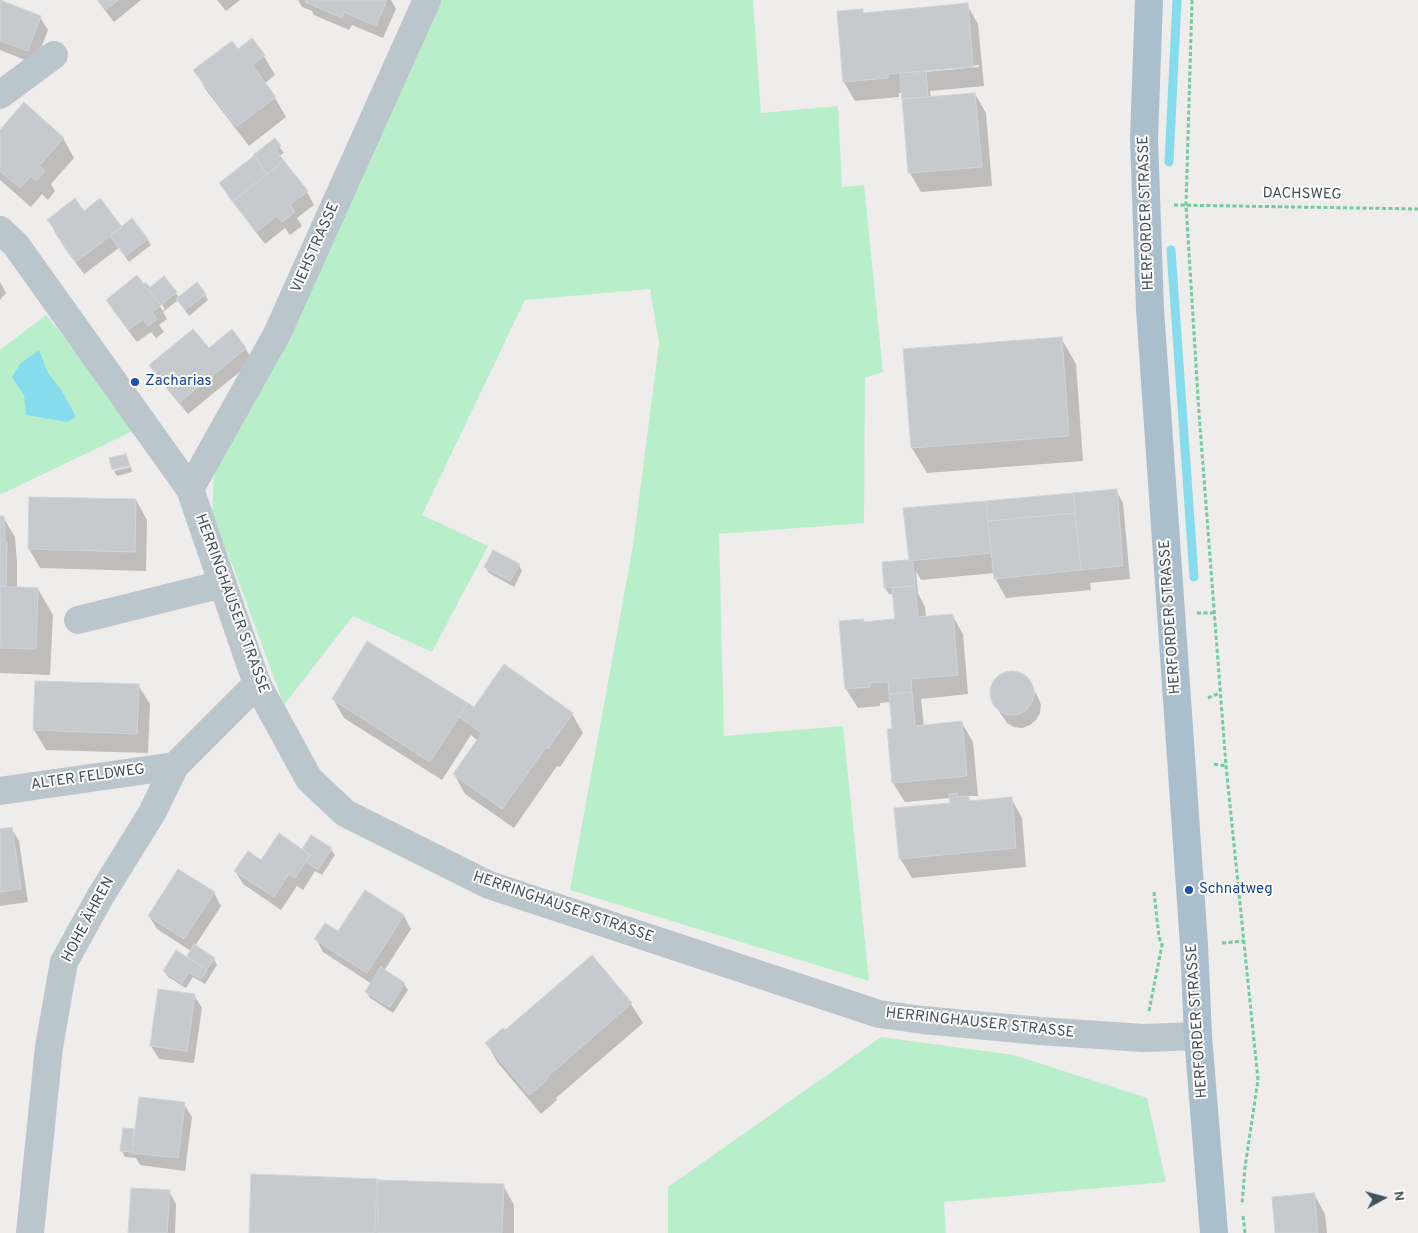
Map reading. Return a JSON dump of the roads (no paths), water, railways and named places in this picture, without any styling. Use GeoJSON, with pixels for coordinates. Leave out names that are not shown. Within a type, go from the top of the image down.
{"type":"FeatureCollection","features":[{"type":"Feature","properties":{"kind":"main road","name":"HERFORDER STRASSE"},"geometry":{"type":"LineString","coordinates":[[1149,0],[1144,139],[1150,309],[1194,946],[1198,1036],[1214,1233]]}},
{"type":"Feature","properties":{"kind":"street","name":"VIEHSTRASSE"},"geometry":{"type":"LineString","coordinates":[[190,489],[277,334],[427,0]]}},
{"type":"Feature","properties":{"kind":"street"},"geometry":{"type":"LineString","coordinates":[[0,95],[54,55]]}},
{"type":"Feature","properties":{"kind":"street","name":"HERRINGHAUSER STRASSE"},"geometry":{"type":"LineString","coordinates":[[0,230],[16,245],[190,489],[257,684],[309,779],[345,813],[489,885],[878,1014],[1040,1031],[1143,1038],[1198,1036]]}},
{"type":"Feature","properties":{"kind":"street"},"geometry":{"type":"LineString","coordinates":[[78,620],[223,584]]}},
{"type":"Feature","properties":{"kind":"street","name":"HOHE ÄHREN"},"geometry":{"type":"LineString","coordinates":[[30,1233],[49,1047],[64,962],[100,897],[152,812],[175,766],[257,684]]}},
{"type":"Feature","properties":{"kind":"street","name":"ALTER FELDWEG"},"geometry":{"type":"LineString","coordinates":[[0,791],[175,766]]}},
{"type":"Feature","properties":{"kind":"water"},"geometry":{"type":"Polygon","coordinates":[[[39,350],[48,373],[62,391],[76,417],[67,422],[26,415],[24,395],[12,377],[20,364],[39,350]]]}},
{"type":"Feature","properties":{"kind":"waterway"},"geometry":{"type":"LineString","coordinates":[[1169,162],[1177,0]]}},
{"type":"Feature","properties":{"kind":"waterway"},"geometry":{"type":"LineString","coordinates":[[1171,250],[1194,577]]}},
{"type":"Feature","properties":{"kind":"place","name":"Zacharias"},"geometry":{"type":"Point","coordinates":[135,382]}},
{"type":"Feature","properties":{"kind":"place","name":"Schnatweg"},"geometry":{"type":"Point","coordinates":[1189,890]}}]}
